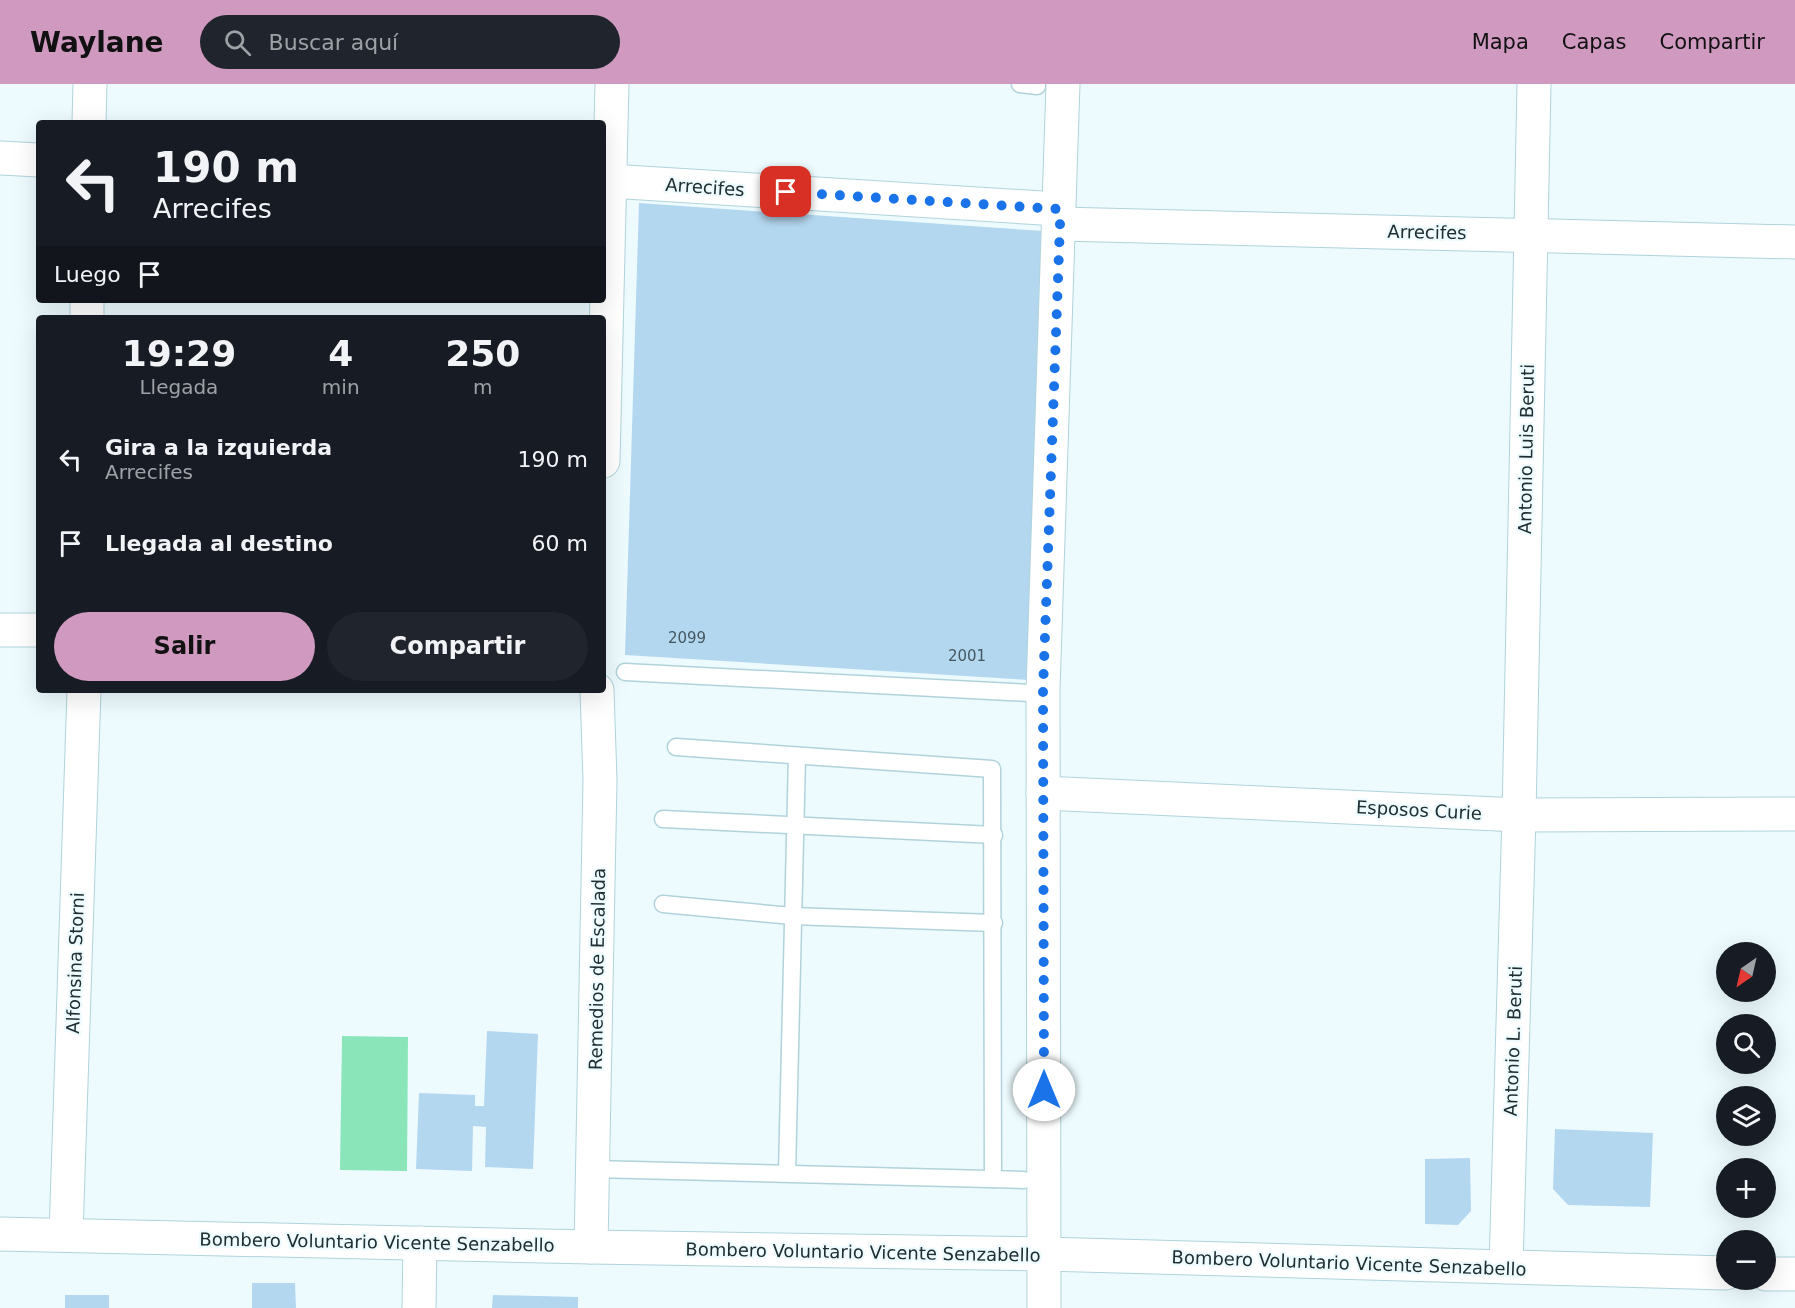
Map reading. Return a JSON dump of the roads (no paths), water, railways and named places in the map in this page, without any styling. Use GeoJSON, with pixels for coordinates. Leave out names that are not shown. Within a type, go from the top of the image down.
{"type":"FeatureCollection","features":[{"type":"Feature","properties":{"kind":"street"},"geometry":{"type":"LineString","coordinates":[[89,120],[90,84]]}},
{"type":"Feature","properties":{"kind":"street"},"geometry":{"type":"LineString","coordinates":[[606,249],[612,84]]}},
{"type":"Feature","properties":{"kind":"street"},"geometry":{"type":"LineString","coordinates":[[1040,84],[1059,217],[1043,690],[1044,1308]]}},
{"type":"Feature","properties":{"kind":"street","name":"Antonio Luis Beruti"},"geometry":{"type":"LineString","coordinates":[[1519,815],[1534,84]]}},
{"type":"Feature","properties":{"kind":"street"},"geometry":{"type":"LineString","coordinates":[[0,158],[36,160]]}},
{"type":"Feature","properties":{"kind":"street","name":"Arrecifes"},"geometry":{"type":"LineString","coordinates":[[607,178],[626,182],[1059,217],[1795,242]]}},
{"type":"Feature","properties":{"kind":"street"},"geometry":{"type":"LineString","coordinates":[[0,630],[36,630]]}},
{"type":"Feature","properties":{"kind":"street","name":"Alfonsina Storni"},"geometry":{"type":"LineString","coordinates":[[66,1235],[84,693]]}},
{"type":"Feature","properties":{"kind":"street","name":"Remedios de Escalada"},"geometry":{"type":"LineString","coordinates":[[591,1247],[600,780],[597,693]]}},
{"type":"Feature","properties":{"kind":"street","name":"Esposos Curie"},"geometry":{"type":"LineString","coordinates":[[1043,793],[1519,815],[1795,814]]}},
{"type":"Feature","properties":{"kind":"street","name":"Antonio L. Beruti"},"geometry":{"type":"LineString","coordinates":[[1506,1268],[1519,815]]}},
{"type":"Feature","properties":{"kind":"street","name":"Bombero Voluntario Vicente Senzabello"},"geometry":{"type":"LineString","coordinates":[[0,1234],[1044,1254],[1716,1273]]}},
{"type":"Feature","properties":{"kind":"street"},"geometry":{"type":"LineString","coordinates":[[419,1308],[420,1243]]}},
{"type":"Feature","properties":{"kind":"street"},"geometry":{"type":"LineString","coordinates":[[1776,1274],[1795,1274]]}},
{"type":"Feature","properties":{"kind":"lane"},"geometry":{"type":"LineString","coordinates":[[625,672],[1030,693]]}},
{"type":"Feature","properties":{"kind":"lane"},"geometry":{"type":"LineString","coordinates":[[676,747],[992,769],[994,835],[993,1179]]}},
{"type":"Feature","properties":{"kind":"lane"},"geometry":{"type":"LineString","coordinates":[[787,1173],[797,756]]}},
{"type":"Feature","properties":{"kind":"lane"},"geometry":{"type":"LineString","coordinates":[[663,819],[994,835]]}},
{"type":"Feature","properties":{"kind":"lane"},"geometry":{"type":"LineString","coordinates":[[663,904],[792,916],[994,924]]}},
{"type":"Feature","properties":{"kind":"lane"},"geometry":{"type":"LineString","coordinates":[[593,1169],[1023,1180]]}}]}
